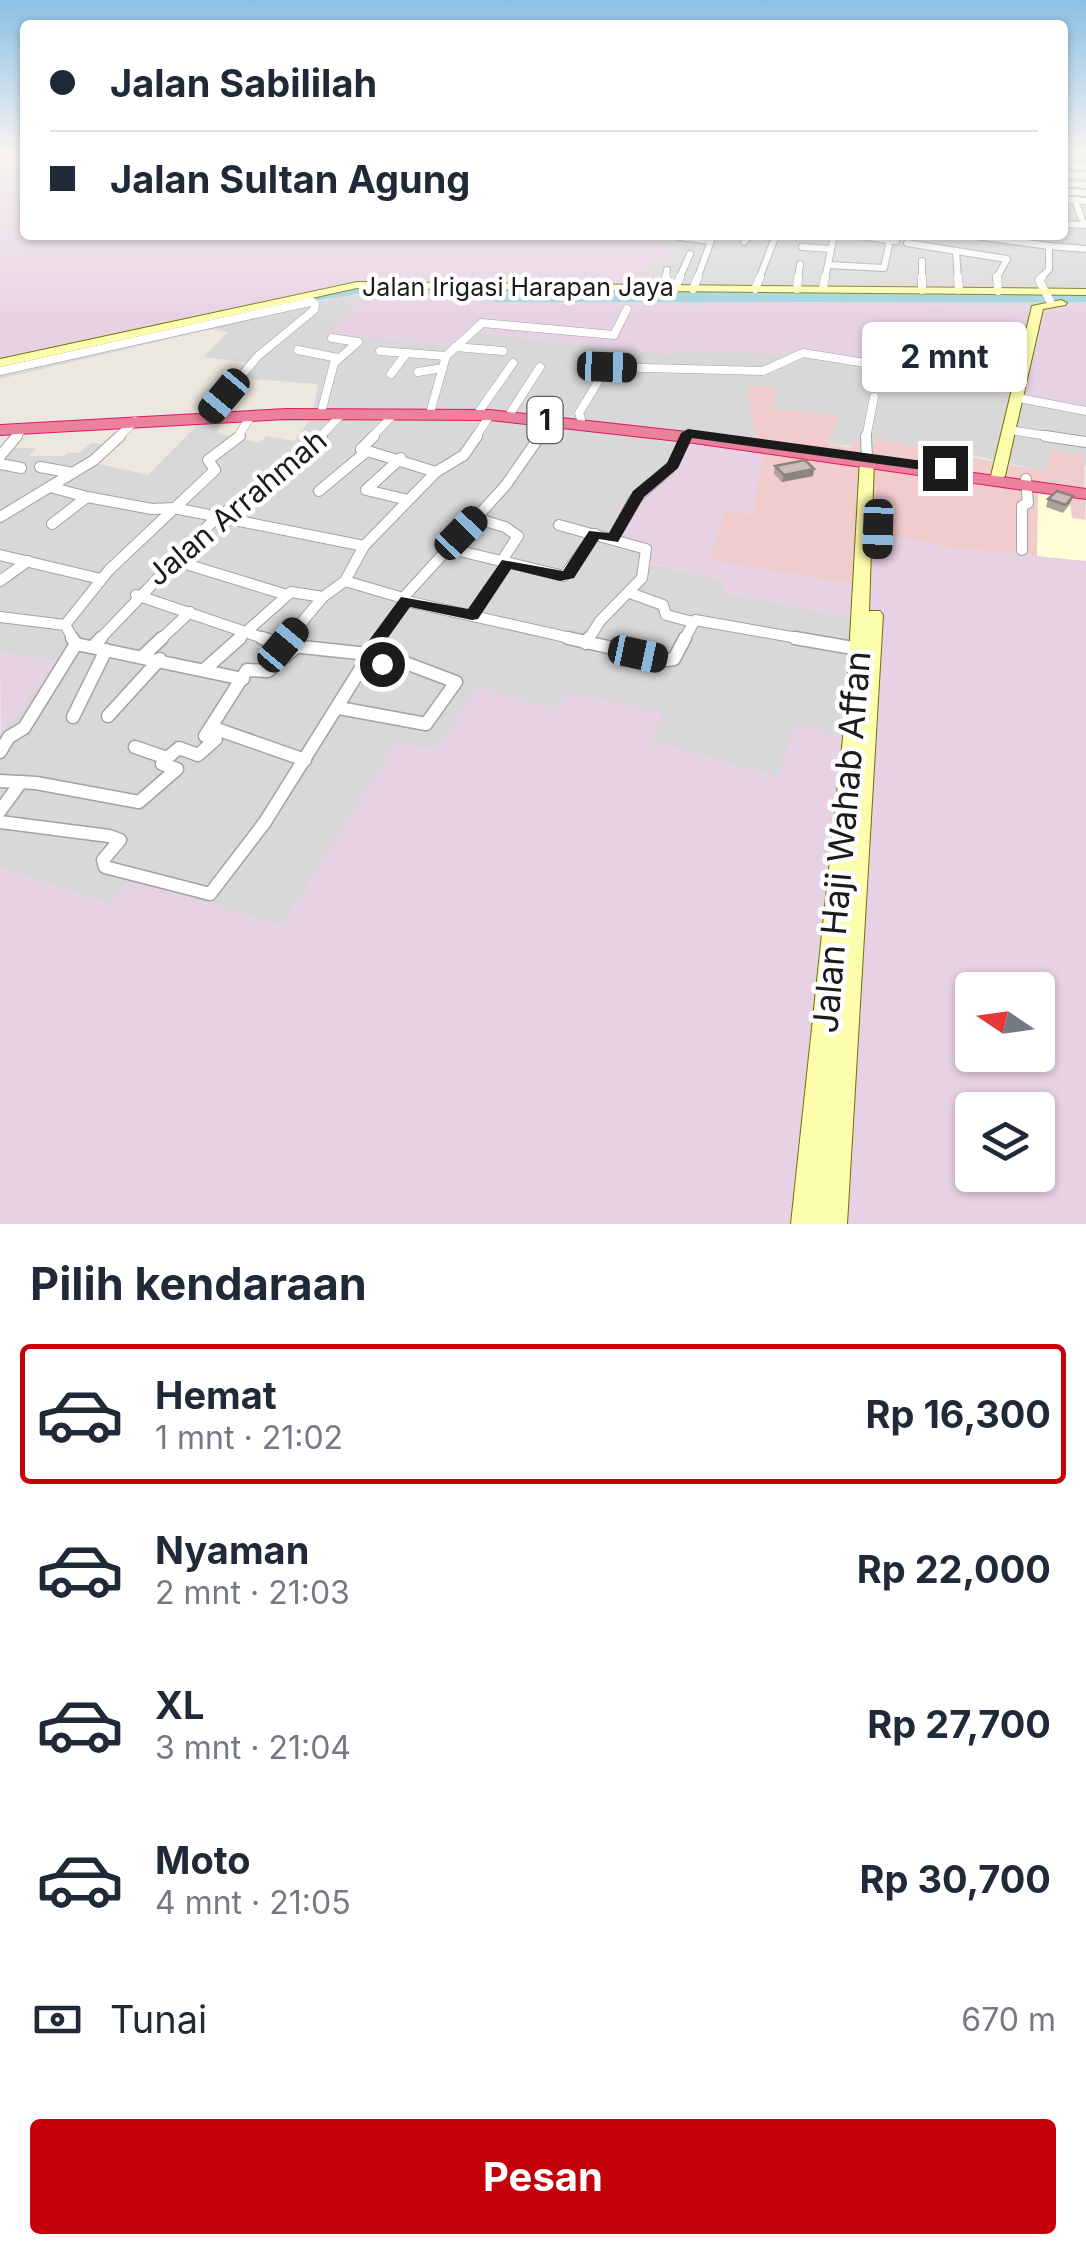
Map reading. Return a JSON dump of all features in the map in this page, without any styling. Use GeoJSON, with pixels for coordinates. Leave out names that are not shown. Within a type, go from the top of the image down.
{"type":"FeatureCollection","features":[{"type":"Feature","properties":{"kind":"highway","name":"1"},"geometry":{"type":"LineString","coordinates":[[0,428],[322,409],[511,412],[1007,477],[1086,491]]}},
{"type":"Feature","properties":{"kind":"highway","name":"1"},"geometry":{"type":"LineString","coordinates":[[0,428],[431,411]]}},
{"type":"Feature","properties":{"kind":"highway","name":"1"},"geometry":{"type":"LineString","coordinates":[[485,412],[688,435]]}},
{"type":"Feature","properties":{"kind":"street"},"geometry":{"type":"LineString","coordinates":[[693,289],[710,240]]}},
{"type":"Feature","properties":{"kind":"street"},"geometry":{"type":"LineString","coordinates":[[755,289],[774,240]]}},
{"type":"Feature","properties":{"kind":"street"},"geometry":{"type":"LineString","coordinates":[[805,240],[802,248],[831,249]]}},
{"type":"Feature","properties":{"kind":"street"},"geometry":{"type":"LineString","coordinates":[[823,288],[833,240]]}},
{"type":"Feature","properties":{"kind":"street"},"geometry":{"type":"LineString","coordinates":[[856,267],[859,240]]}},
{"type":"Feature","properties":{"kind":"street"},"geometry":{"type":"LineString","coordinates":[[828,265],[884,268],[890,240]]}},
{"type":"Feature","properties":{"kind":"street"},"geometry":{"type":"LineString","coordinates":[[912,240],[1008,259],[997,278],[998,291]]}},
{"type":"Feature","properties":{"kind":"street"},"geometry":{"type":"LineString","coordinates":[[1011,240],[1086,249]]}},
{"type":"Feature","properties":{"kind":"street"},"geometry":{"type":"LineString","coordinates":[[705,255],[681,252],[685,244],[709,246]]}},
{"type":"Feature","properties":{"kind":"street"},"geometry":{"type":"LineString","coordinates":[[1047,297],[1039,280],[1050,269],[1049,246]]}},
{"type":"Feature","properties":{"kind":"street"},"geometry":{"type":"LineString","coordinates":[[956,251],[959,290]]}},
{"type":"Feature","properties":{"kind":"street"},"geometry":{"type":"LineString","coordinates":[[669,288],[690,254]]}},
{"type":"Feature","properties":{"kind":"street"},"geometry":{"type":"LineString","coordinates":[[922,261],[922,290]]}},
{"type":"Feature","properties":{"kind":"street"},"geometry":{"type":"LineString","coordinates":[[797,289],[800,264]]}},
{"type":"Feature","properties":{"kind":"street"},"geometry":{"type":"LineString","coordinates":[[667,270],[669,288]]}},
{"type":"Feature","properties":{"kind":"street","name":"Jalan Irigasi Harapan Jaya"},"geometry":{"type":"LineString","coordinates":[[2,367],[357,286],[959,290],[1047,297]]}},
{"type":"Feature","properties":{"kind":"street"},"geometry":{"type":"LineString","coordinates":[[1022,550],[1007,477],[1010,430],[1038,306],[1047,297],[1086,292]]}},
{"type":"Feature","properties":{"kind":"street"},"geometry":{"type":"LineString","coordinates":[[1047,297],[1086,302]]}},
{"type":"Feature","properties":{"kind":"street"},"geometry":{"type":"LineString","coordinates":[[209,414],[258,356],[314,310],[316,305],[307,299]]}},
{"type":"Feature","properties":{"kind":"street"},"geometry":{"type":"LineString","coordinates":[[431,411],[446,356],[473,330],[489,321],[614,335],[628,309]]}},
{"type":"Feature","properties":{"kind":"street"},"geometry":{"type":"LineString","coordinates":[[322,409],[338,358],[358,342],[332,338]]}},
{"type":"Feature","properties":{"kind":"street"},"geometry":{"type":"LineString","coordinates":[[455,347],[503,351]]}},
{"type":"Feature","properties":{"kind":"street"},"geometry":{"type":"LineString","coordinates":[[298,350],[338,358]]}},
{"type":"Feature","properties":{"kind":"street"},"geometry":{"type":"LineString","coordinates":[[380,351],[446,356]]}},
{"type":"Feature","properties":{"kind":"street"},"geometry":{"type":"LineString","coordinates":[[582,419],[579,413],[607,367],[762,371],[803,353],[1020,393],[1086,411]]}},
{"type":"Feature","properties":{"kind":"street"},"geometry":{"type":"LineString","coordinates":[[391,374],[406,354]]}},
{"type":"Feature","properties":{"kind":"street"},"geometry":{"type":"LineString","coordinates":[[0,782],[147,800],[177,769],[162,764],[167,758],[179,748],[198,755],[216,739],[204,736],[247,670],[268,671],[323,596],[345,581],[364,546],[436,472],[464,455],[513,363]]}},
{"type":"Feature","properties":{"kind":"street"},"geometry":{"type":"LineString","coordinates":[[511,412],[540,367]]}},
{"type":"Feature","properties":{"kind":"street"},"geometry":{"type":"LineString","coordinates":[[418,372],[443,368]]}},
{"type":"Feature","properties":{"kind":"street"},"geometry":{"type":"LineString","coordinates":[[873,461],[864,448],[874,397]]}},
{"type":"Feature","properties":{"kind":"street","name":"Jalan Arrahmah"},"geometry":{"type":"LineString","coordinates":[[73,716],[100,648],[136,595],[260,481],[322,439],[341,414]]}},
{"type":"Feature","properties":{"kind":"street"},"geometry":{"type":"LineString","coordinates":[[394,414],[361,448],[436,472]]}},
{"type":"Feature","properties":{"kind":"street"},"geometry":{"type":"LineString","coordinates":[[65,625],[69,614],[101,579],[215,470],[208,461],[243,434],[251,416]]}},
{"type":"Feature","properties":{"kind":"street"},"geometry":{"type":"LineString","coordinates":[[0,822],[109,836],[120,840],[103,860],[105,867],[210,894],[305,760],[405,600],[531,453],[551,420]]}},
{"type":"Feature","properties":{"kind":"street"},"geometry":{"type":"LineString","coordinates":[[0,518],[105,451],[135,422]]}},
{"type":"Feature","properties":{"kind":"street"},"geometry":{"type":"LineString","coordinates":[[0,456],[23,428]]}},
{"type":"Feature","properties":{"kind":"street"},"geometry":{"type":"LineString","coordinates":[[1010,430],[1086,442]]}},
{"type":"Feature","properties":{"kind":"street"},"geometry":{"type":"LineString","coordinates":[[613,538],[633,500],[673,465],[688,435]]}},
{"type":"Feature","properties":{"kind":"street"},"geometry":{"type":"LineString","coordinates":[[319,491],[367,450]]}},
{"type":"Feature","properties":{"kind":"street"},"geometry":{"type":"LineString","coordinates":[[401,458],[366,489],[408,500]]}},
{"type":"Feature","properties":{"kind":"street","name":"Jalan Haji Wahab Affan"},"geometry":{"type":"LineString","coordinates":[[832,1224],[867,651],[873,461]]}},
{"type":"Feature","properties":{"kind":"street"},"geometry":{"type":"LineString","coordinates":[[0,464],[21,468]]}},
{"type":"Feature","properties":{"kind":"street"},"geometry":{"type":"LineString","coordinates":[[40,468],[73,473]]}},
{"type":"Feature","properties":{"kind":"street"},"geometry":{"type":"LineString","coordinates":[[50,487],[364,546]]}},
{"type":"Feature","properties":{"kind":"street"},"geometry":{"type":"LineString","coordinates":[[52,524],[87,497]]}},
{"type":"Feature","properties":{"kind":"street"},"geometry":{"type":"LineString","coordinates":[[0,505],[13,510]]}},
{"type":"Feature","properties":{"kind":"street"},"geometry":{"type":"LineString","coordinates":[[472,615],[518,536],[504,526],[475,518]]}},
{"type":"Feature","properties":{"kind":"street"},"geometry":{"type":"LineString","coordinates":[[560,524],[646,549],[643,576],[600,621],[586,643]]}},
{"type":"Feature","properties":{"kind":"street"},"geometry":{"type":"LineString","coordinates":[[447,548],[566,576],[595,534]]}},
{"type":"Feature","properties":{"kind":"street"},"geometry":{"type":"LineString","coordinates":[[0,556],[101,579]]}},
{"type":"Feature","properties":{"kind":"street"},"geometry":{"type":"LineString","coordinates":[[0,582],[28,561]]}},
{"type":"Feature","properties":{"kind":"street"},"geometry":{"type":"LineString","coordinates":[[189,564],[287,595]]}},
{"type":"Feature","properties":{"kind":"street"},"geometry":{"type":"LineString","coordinates":[[345,581],[405,600],[670,661],[693,622]]}},
{"type":"Feature","properties":{"kind":"street"},"geometry":{"type":"LineString","coordinates":[[205,669],[290,592],[323,596]]}},
{"type":"Feature","properties":{"kind":"street"},"geometry":{"type":"LineString","coordinates":[[630,593],[663,605],[666,616],[867,651]]}},
{"type":"Feature","properties":{"kind":"street"},"geometry":{"type":"LineString","coordinates":[[136,595],[289,646],[368,654],[382,664],[403,662],[456,682],[426,724],[339,708]]}},
{"type":"Feature","properties":{"kind":"street"},"geometry":{"type":"LineString","coordinates":[[144,656],[190,612]]}},
{"type":"Feature","properties":{"kind":"street"},"geometry":{"type":"LineString","coordinates":[[0,617],[65,625]]}},
{"type":"Feature","properties":{"kind":"street"},"geometry":{"type":"LineString","coordinates":[[65,625],[76,644]]}},
{"type":"Feature","properties":{"kind":"street"},"geometry":{"type":"LineString","coordinates":[[76,644],[243,679]]}},
{"type":"Feature","properties":{"kind":"street"},"geometry":{"type":"LineString","coordinates":[[0,752],[24,728],[76,644]]}},
{"type":"Feature","properties":{"kind":"street","name":"Jalan Haji Wahab Affan"},"geometry":{"type":"LineString","coordinates":[[806,1224],[867,651]]}},
{"type":"Feature","properties":{"kind":"street"},"geometry":{"type":"LineString","coordinates":[[108,716],[160,660]]}},
{"type":"Feature","properties":{"kind":"street"},"geometry":{"type":"LineString","coordinates":[[211,728],[305,760]]}},
{"type":"Feature","properties":{"kind":"street"},"geometry":{"type":"LineString","coordinates":[[136,747],[167,758]]}},
{"type":"Feature","properties":{"kind":"street"},"geometry":{"type":"LineString","coordinates":[[0,811],[21,782]]}},
{"type":"Feature","properties":{"kind":"shaded area"},"geometry":{"type":"Polygon","coordinates":[[[0,210],[20,210],[20,240],[658,240],[671,245],[665,257],[660,256],[642,275],[660,279],[642,301],[701,306],[709,301],[1038,306],[1086,302],[1086,414],[955,383],[787,354],[666,354],[468,331],[453,346],[330,333],[357,309],[348,307],[371,300],[341,288],[0,363],[0,210]]]}},
{"type":"Feature","properties":{"kind":"shaded area"},"geometry":{"type":"Polygon","coordinates":[[[1068,210],[1086,210],[1086,302],[1038,306],[709,301],[701,306],[641,301],[659,279],[641,276],[660,256],[656,242],[1068,240],[1068,210]]]}},
{"type":"Feature","properties":{"kind":"shaded area"},"geometry":{"type":"Polygon","coordinates":[[[352,294],[373,300],[332,333],[453,346],[468,331],[666,354],[787,354],[955,383],[1086,414],[1086,466],[1081,465],[1084,456],[1053,450],[1044,471],[959,452],[827,444],[838,416],[775,409],[764,446],[646,547],[642,562],[723,580],[726,593],[861,620],[850,739],[778,777],[651,742],[661,713],[558,709],[437,750],[395,746],[282,926],[130,881],[110,904],[0,868],[0,733],[53,661],[0,652],[0,448],[36,448],[29,456],[64,456],[79,453],[91,443],[114,445],[95,463],[148,475],[199,423],[222,421],[216,433],[259,443],[267,436],[294,441],[312,417],[318,384],[238,378],[250,363],[203,357],[228,332],[211,329],[0,379],[0,371],[352,294]]]}},
{"type":"Feature","properties":{"kind":"shaded area"},"geometry":{"type":"Polygon","coordinates":[[[747,386],[775,388],[775,409],[839,416],[828,444],[851,448],[855,441],[874,444],[877,439],[1043,471],[1052,450],[1084,455],[1086,561],[944,547],[864,530],[861,586],[709,560],[725,510],[752,514],[764,447],[755,437],[747,386]]]}},
{"type":"Feature","properties":{"kind":"shaded area"},"geometry":{"type":"Polygon","coordinates":[[[682,437],[764,446],[753,514],[725,511],[710,560],[860,586],[863,529],[944,547],[1086,561],[1086,1224],[0,1224],[0,868],[110,904],[130,880],[282,926],[395,745],[437,750],[477,687],[557,709],[567,692],[662,713],[652,742],[777,777],[797,724],[850,739],[861,620],[726,593],[723,580],[641,561],[645,548],[606,541],[620,507],[662,469],[682,437]]]}},
{"type":"Feature","properties":{"kind":"shaded area"},"geometry":{"type":"Polygon","coordinates":[[[1038,491],[1069,492],[1072,518],[1086,520],[1086,561],[1037,556],[1038,491]]]}},
{"type":"Feature","properties":{"kind":"shaded area"},"geometry":{"type":"Polygon","coordinates":[[[0,652],[54,661],[52,670],[1,733],[0,652]]]}},
{"type":"Feature","properties":{"kind":"water"},"geometry":{"type":"Polygon","coordinates":[[[341,288],[1086,292],[1086,302],[499,302],[422,294],[352,294],[341,288]]]}},
{"type":"Feature","properties":{"kind":"building"},"geometry":{"type":"Polygon","coordinates":[[[805,460],[814,469],[784,475],[775,466],[805,460]]]}},
{"type":"Feature","properties":{"kind":"building"},"geometry":{"type":"Polygon","coordinates":[[[1057,491],[1073,496],[1066,505],[1048,499],[1057,491]]]}},
{"type":"Feature","properties":{"kind":"waterway"},"geometry":{"type":"LineString","coordinates":[[307,299],[371,289]]}},
{"type":"Feature","properties":{"kind":"route"},"geometry":{"type":"LineString","coordinates":[[382,664],[368,654],[406,601],[472,615],[507,564],[560,576],[568,574],[595,534],[613,538],[638,494],[673,465],[688,433],[945,468]]}}]}
